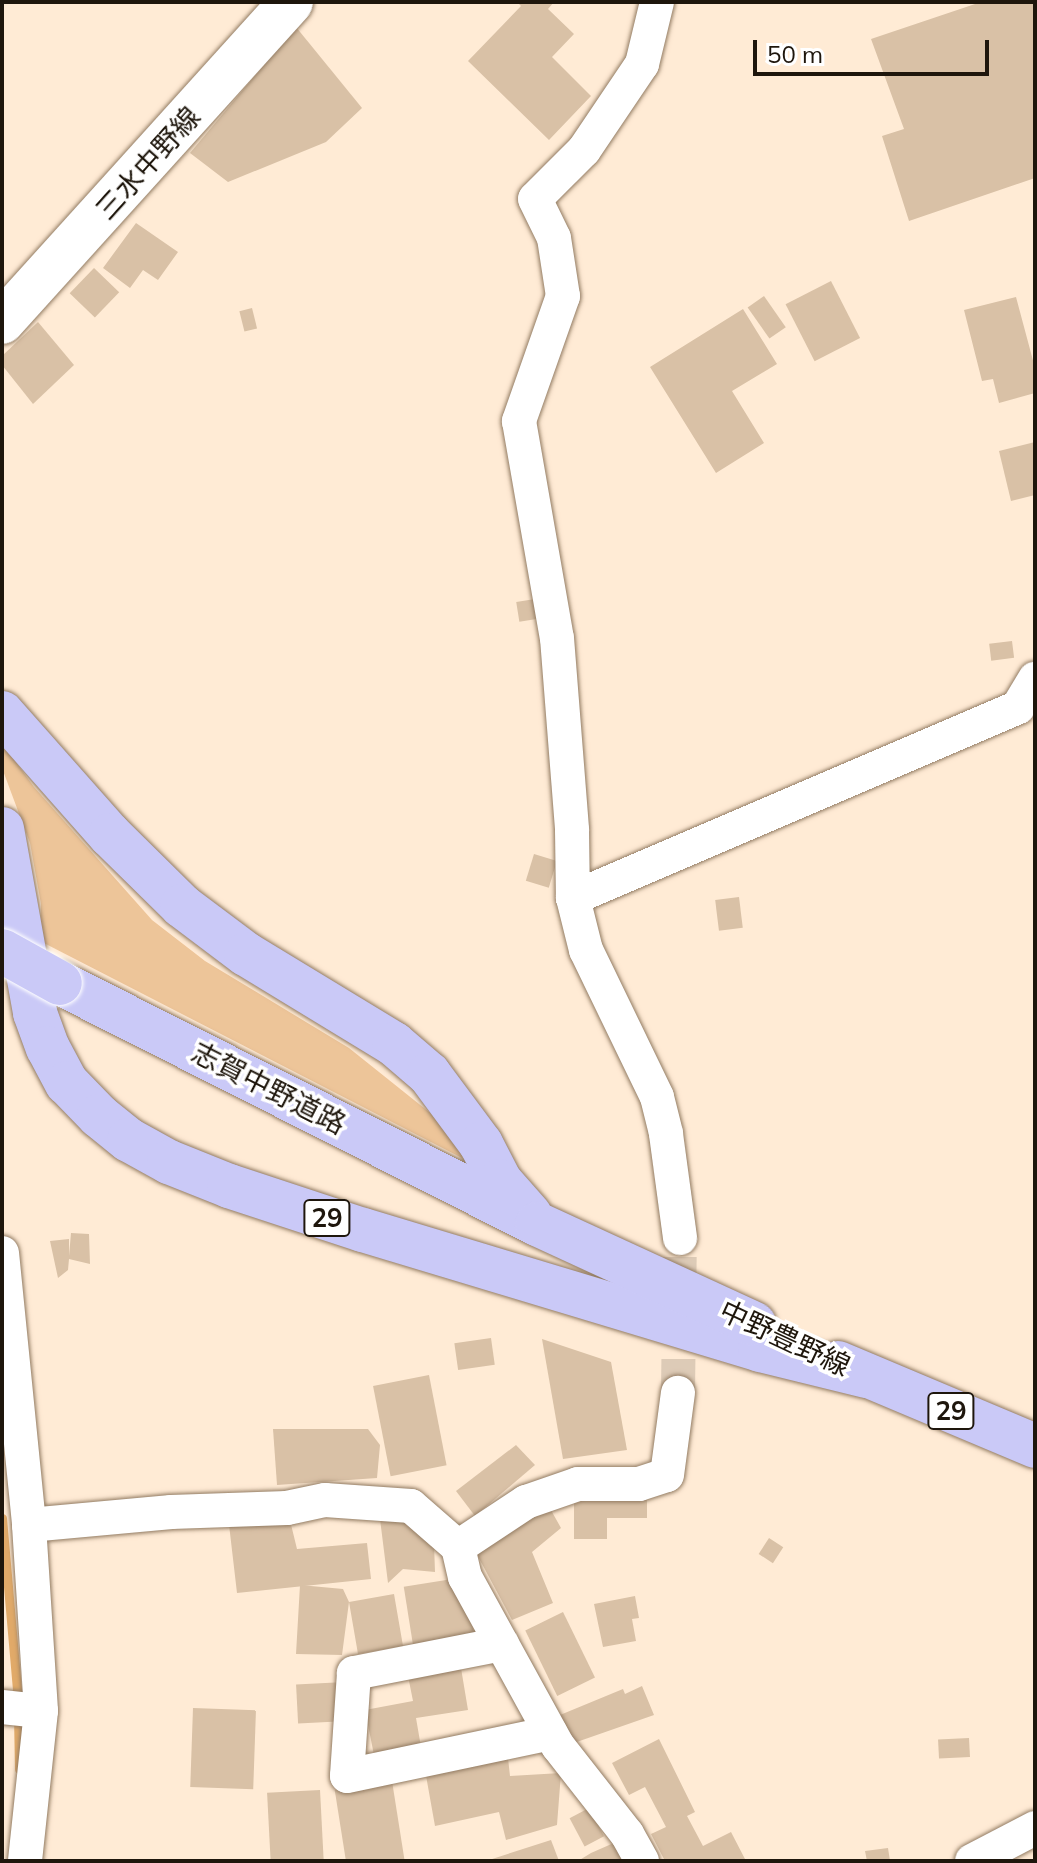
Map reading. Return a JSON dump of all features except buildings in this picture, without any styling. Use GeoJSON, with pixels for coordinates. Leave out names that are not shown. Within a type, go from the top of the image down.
{"type":"FeatureCollection","features":[{"type":"Feature","properties":{"kind":"main road","name":"三水中野線"},"geometry":{"type":"LineString","coordinates":[[2,322],[291,2]]}},
{"type":"Feature","properties":{"kind":"main road","name":"29"},"geometry":{"type":"LineString","coordinates":[[2,713],[110,835],[182,906],[246,954],[394,1044],[429,1074],[465,1121],[500,1181],[537,1224]]}},
{"type":"Feature","properties":{"kind":"main road","name":"29"},"geometry":{"type":"LineString","coordinates":[[2,829],[35,1013],[48,1048],[67,1083],[99,1116],[129,1140],[169,1162],[229,1186],[363,1230],[760,1350],[866,1376]]}},
{"type":"Feature","properties":{"kind":"main road","name":"志賀中野道路"},"geometry":{"type":"LineString","coordinates":[[2,951],[537,1224]]}},
{"type":"Feature","properties":{"kind":"main road","name":"中野豊野線"},"geometry":{"type":"LineString","coordinates":[[537,1224],[866,1376],[1035,1446]]}},
{"type":"Feature","properties":{"kind":"street"},"geometry":{"type":"LineString","coordinates":[[657,2],[642,64],[584,150],[535,199],[554,238],[563,296],[519,421],[557,638],[572,830],[573,898],[586,950],[657,1097],[666,1134],[680,1238]]}},
{"type":"Feature","properties":{"kind":"street"},"geometry":{"type":"LineString","coordinates":[[573,898],[1018,707],[1035,679]]}},
{"type":"Feature","properties":{"kind":"street"},"geometry":{"type":"LineString","coordinates":[[2,1253],[29,1525],[41,1711],[25,1861]]}},
{"type":"Feature","properties":{"kind":"street"},"geometry":{"type":"LineString","coordinates":[[458,1547],[526,1502],[539,1497],[578,1484],[639,1484],[667,1475],[678,1393]]}},
{"type":"Feature","properties":{"kind":"street"},"geometry":{"type":"LineString","coordinates":[[29,1525],[171,1512],[287,1508],[325,1500],[411,1506],[458,1547],[465,1577],[551,1733],[627,1834],[642,1861]]}},
{"type":"Feature","properties":{"kind":"street"},"geometry":{"type":"LineString","coordinates":[[502,1644],[354,1673],[347,1776],[551,1733]]}},
{"type":"Feature","properties":{"kind":"street"},"geometry":{"type":"LineString","coordinates":[[2,1707],[41,1711]]}},
{"type":"Feature","properties":{"kind":"street"},"geometry":{"type":"LineString","coordinates":[[972,1861],[1035,1828]]}},
{"type":"Feature","properties":{"kind":"shaded area"},"geometry":{"type":"Polygon","coordinates":[[[2,743],[34,787],[152,920],[205,961],[349,1048],[459,1136],[462,1158],[40,941],[41,904],[30,843],[2,768],[2,743]]]}},
{"type":"Feature","properties":{"kind":"waterway"},"geometry":{"type":"LineString","coordinates":[[2,1518],[18,1701]]}},
{"type":"Feature","properties":{"kind":"waterway"},"geometry":{"type":"LineString","coordinates":[[18,1716],[19,1769]]}},
{"type":"Feature","properties":{"kind":"tunnel"},"geometry":{"type":"LineString","coordinates":[[678,1393],[680,1238]]}}]}
